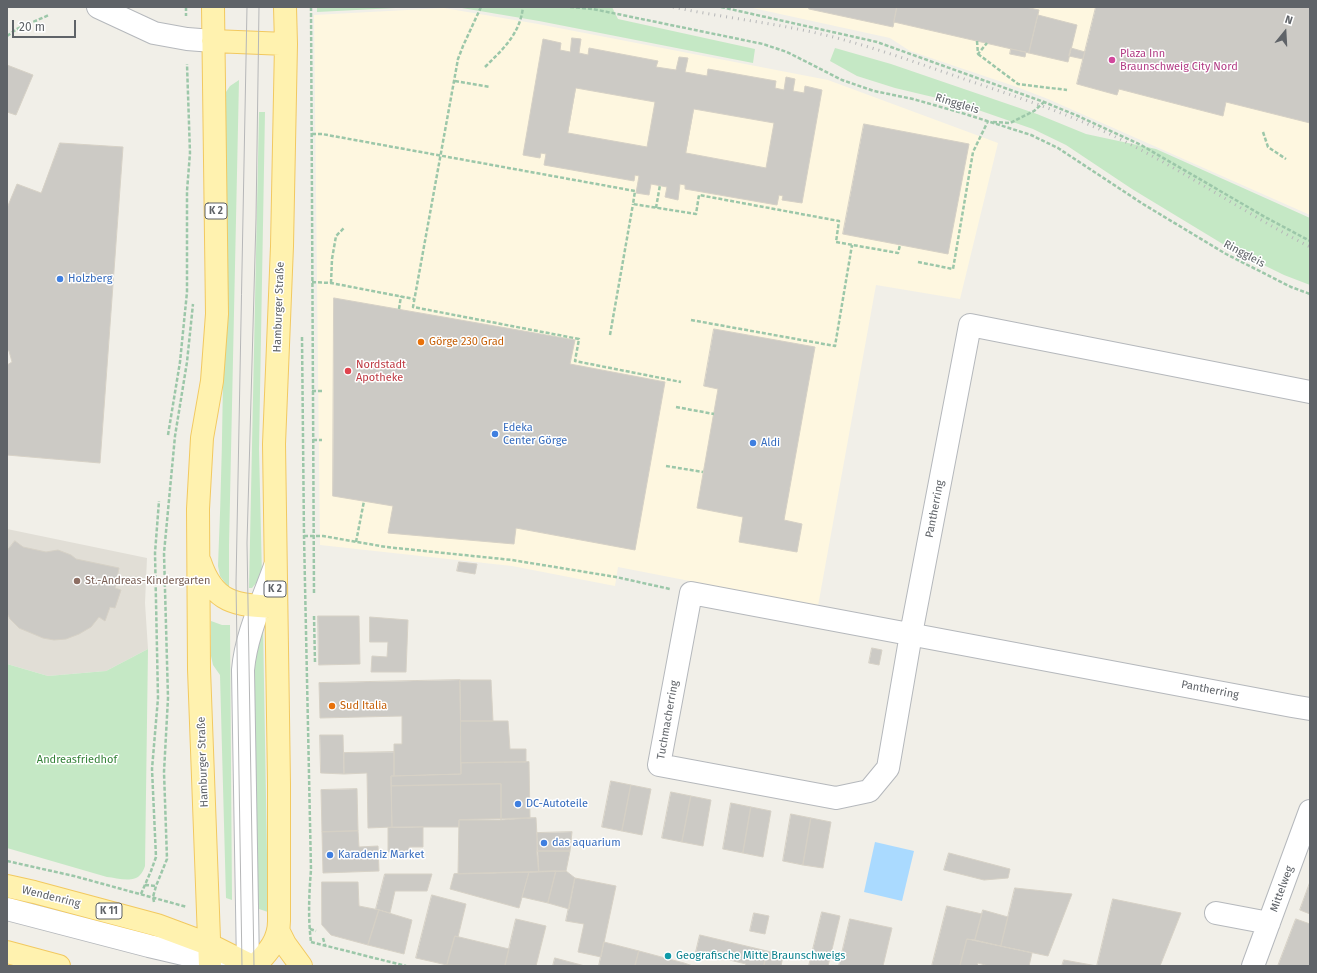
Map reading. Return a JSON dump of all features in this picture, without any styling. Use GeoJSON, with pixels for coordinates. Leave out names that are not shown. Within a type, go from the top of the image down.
{"type":"FeatureCollection","features":[{"type":"Feature","properties":{"kind":"main road","name":"Hamburger Straße"},"geometry":{"type":"LineString","coordinates":[[209,957],[200,669],[198,509],[202,438],[212,381],[217,314],[213,7]]}},
{"type":"Feature","properties":{"kind":"main road","name":"Hamburger Straße"},"geometry":{"type":"LineString","coordinates":[[275,566],[274,444],[282,246],[286,44],[285,7]]}},
{"type":"Feature","properties":{"kind":"main road"},"geometry":{"type":"LineString","coordinates":[[213,41],[286,44]]}},
{"type":"Feature","properties":{"kind":"main road","name":"Hamburger Straße"},"geometry":{"type":"LineString","coordinates":[[199,558],[210,584],[220,596],[247,606],[268,606]]}},
{"type":"Feature","properties":{"kind":"main road","name":"K 2"},"geometry":{"type":"LineString","coordinates":[[268,606],[279,784],[279,932],[285,944],[301,966]]}},
{"type":"Feature","properties":{"kind":"main road","name":"Wendenring"},"geometry":{"type":"LineString","coordinates":[[7,886],[145,921],[209,957]]}},
{"type":"Feature","properties":{"kind":"main road","name":"K 2"},"geometry":{"type":"LineString","coordinates":[[250,966],[267,953],[279,932]]}},
{"type":"Feature","properties":{"kind":"main road"},"geometry":{"type":"LineString","coordinates":[[7,952],[59,966]]}},
{"type":"Feature","properties":{"kind":"main road","name":"K 11"},"geometry":{"type":"LineString","coordinates":[[209,957],[250,966]]}},
{"type":"Feature","properties":{"kind":"street"},"geometry":{"type":"LineString","coordinates":[[98,7],[154,33],[187,39],[213,41]]}},
{"type":"Feature","properties":{"kind":"street","name":"Pantherring"},"geometry":{"type":"LineString","coordinates":[[1310,392],[970,325],[911,634],[1310,709]]}},
{"type":"Feature","properties":{"kind":"street"},"geometry":{"type":"LineString","coordinates":[[250,966],[243,670],[244,655],[248,640],[268,606],[275,566]]}},
{"type":"Feature","properties":{"kind":"street"},"geometry":{"type":"LineString","coordinates":[[691,593],[911,634]]}},
{"type":"Feature","properties":{"kind":"street","name":"Tuchmacherring"},"geometry":{"type":"LineString","coordinates":[[691,593],[659,765],[836,798],[869,791],[888,768],[911,634]]}},
{"type":"Feature","properties":{"kind":"street","name":"Mittelweg"},"geometry":{"type":"LineString","coordinates":[[1253,966],[1310,811]]}},
{"type":"Feature","properties":{"kind":"street"},"geometry":{"type":"LineString","coordinates":[[7,909],[148,946],[209,957]]}},
{"type":"Feature","properties":{"kind":"street"},"geometry":{"type":"LineString","coordinates":[[1216,913],[1269,924]]}},
{"type":"Feature","properties":{"kind":"path"},"geometry":{"type":"LineString","coordinates":[[186,7],[186,21]]}},
{"type":"Feature","properties":{"kind":"path"},"geometry":{"type":"LineString","coordinates":[[311,7],[314,594]]}},
{"type":"Feature","properties":{"kind":"path"},"geometry":{"type":"LineString","coordinates":[[481,7],[458,59],[413,307],[579,338],[575,361],[681,382]]}},
{"type":"Feature","properties":{"kind":"path"},"geometry":{"type":"LineString","coordinates":[[485,67],[508,44],[516,30],[522,15],[523,7]]}},
{"type":"Feature","properties":{"kind":"path","name":"Ringgleis"},"geometry":{"type":"LineString","coordinates":[[570,7],[593,10],[763,44],[786,52],[842,80],[874,91],[913,99],[1031,136],[1058,148],[1143,204],[1226,254],[1291,287],[1310,294]]}},
{"type":"Feature","properties":{"kind":"path"},"geometry":{"type":"LineString","coordinates":[[720,7],[877,42],[1044,102],[1141,145],[1265,217],[1310,241]]}},
{"type":"Feature","properties":{"kind":"path"},"geometry":{"type":"LineString","coordinates":[[7,36],[17,29],[49,15]]}},
{"type":"Feature","properties":{"kind":"path"},"geometry":{"type":"LineString","coordinates":[[977,41],[978,54],[1018,84],[1067,90]]}},
{"type":"Feature","properties":{"kind":"path"},"geometry":{"type":"LineString","coordinates":[[978,54],[987,43]]}},
{"type":"Feature","properties":{"kind":"path"},"geometry":{"type":"LineString","coordinates":[[168,435],[180,362],[187,292],[187,191],[190,153],[188,64]]}},
{"type":"Feature","properties":{"kind":"path"},"geometry":{"type":"LineString","coordinates":[[455,81],[490,87]]}},
{"type":"Feature","properties":{"kind":"path"},"geometry":{"type":"LineString","coordinates":[[918,262],[953,269],[973,152],[987,121],[1010,123],[1034,111],[1044,102]]}},
{"type":"Feature","properties":{"kind":"path"},"geometry":{"type":"LineString","coordinates":[[1263,132],[1268,147],[1286,159]]}},
{"type":"Feature","properties":{"kind":"path"},"geometry":{"type":"LineString","coordinates":[[312,134],[322,134],[635,191],[610,335]]}},
{"type":"Feature","properties":{"kind":"path"},"geometry":{"type":"LineString","coordinates":[[656,208],[660,185]]}},
{"type":"Feature","properties":{"kind":"path"},"geometry":{"type":"LineString","coordinates":[[632,204],[696,214],[699,195],[840,221],[836,242],[898,253],[900,245]]}},
{"type":"Feature","properties":{"kind":"path"},"geometry":{"type":"LineString","coordinates":[[331,284],[332,259],[336,236],[344,228]]}},
{"type":"Feature","properties":{"kind":"path"},"geometry":{"type":"LineString","coordinates":[[691,320],[835,346],[852,245]]}},
{"type":"Feature","properties":{"kind":"path"},"geometry":{"type":"LineString","coordinates":[[312,282],[414,299]]}},
{"type":"Feature","properties":{"kind":"path"},"geometry":{"type":"LineString","coordinates":[[399,309],[401,296]]}},
{"type":"Feature","properties":{"kind":"path"},"geometry":{"type":"LineString","coordinates":[[302,330],[304,536],[311,870],[309,897],[312,942],[406,966]]}},
{"type":"Feature","properties":{"kind":"path"},"geometry":{"type":"LineString","coordinates":[[312,391],[322,391]]}},
{"type":"Feature","properties":{"kind":"path"},"geometry":{"type":"LineString","coordinates":[[676,407],[714,414]]}},
{"type":"Feature","properties":{"kind":"path"},"geometry":{"type":"LineString","coordinates":[[313,440],[322,440]]}},
{"type":"Feature","properties":{"kind":"path"},"geometry":{"type":"LineString","coordinates":[[666,466],[703,472]]}},
{"type":"Feature","properties":{"kind":"path"},"geometry":{"type":"LineString","coordinates":[[141,894],[156,857],[152,768],[158,698],[155,553],[159,501]]}},
{"type":"Feature","properties":{"kind":"path"},"geometry":{"type":"LineString","coordinates":[[356,542],[364,501]]}},
{"type":"Feature","properties":{"kind":"path"},"geometry":{"type":"LineString","coordinates":[[304,536],[323,536],[386,547],[512,560],[691,593]]}},
{"type":"Feature","properties":{"kind":"path"},"geometry":{"type":"LineString","coordinates":[[314,616],[315,663]]}},
{"type":"Feature","properties":{"kind":"path"},"geometry":{"type":"LineString","coordinates":[[7,861],[74,876],[153,897]]}},
{"type":"Feature","properties":{"kind":"path"},"geometry":{"type":"LineString","coordinates":[[145,886],[156,886]]}},
{"type":"Feature","properties":{"kind":"path"},"geometry":{"type":"LineString","coordinates":[[310,929],[316,930]]}},
{"type":"Feature","properties":{"kind":"path"},"geometry":{"type":"LineString","coordinates":[[323,938],[325,945]]}},
{"type":"Feature","properties":{"kind":"shaded area"},"geometry":{"type":"Polygon","coordinates":[[[748,7],[1310,7],[1310,215],[1048,99],[910,51],[890,38],[748,7]]]}},
{"type":"Feature","properties":{"kind":"shaded area"},"geometry":{"type":"Polygon","coordinates":[[[444,8],[538,24],[828,80],[998,143],[960,299],[876,285],[818,606],[618,567],[615,586],[512,566],[320,545],[314,15],[444,8]]]}},
{"type":"Feature","properties":{"kind":"shaded area","name":"St.-Andreas-Kindergarten"},"geometry":{"type":"Polygon","coordinates":[[[7,529],[147,558],[145,603],[148,649],[106,671],[48,676],[7,664],[7,529]]]}},
{"type":"Feature","properties":{"kind":"green space"},"geometry":{"type":"Polygon","coordinates":[[[317,7],[415,7],[317,12],[317,7]]]}},
{"type":"Feature","properties":{"kind":"green space"},"geometry":{"type":"Polygon","coordinates":[[[456,7],[612,7],[618,19],[755,49],[753,63],[539,21],[456,7]]]}},
{"type":"Feature","properties":{"kind":"green space"},"geometry":{"type":"Polygon","coordinates":[[[835,48],[891,64],[1037,114],[1086,134],[1156,149],[1310,218],[1310,285],[1284,275],[1231,249],[1132,189],[1066,145],[1033,129],[958,103],[895,88],[857,76],[830,61],[835,48]]]}},
{"type":"Feature","properties":{"kind":"green space"},"geometry":{"type":"Polygon","coordinates":[[[239,80],[229,588],[220,576],[218,566],[222,449],[223,332],[222,98],[230,86],[239,80]]]}},
{"type":"Feature","properties":{"kind":"green space"},"geometry":{"type":"Polygon","coordinates":[[[259,112],[265,112],[259,449],[262,576],[252,588],[249,588],[259,112]]]}},
{"type":"Feature","properties":{"kind":"green space"},"geometry":{"type":"Polygon","coordinates":[[[211,621],[222,625],[230,625],[232,900],[226,898],[220,675],[213,665],[211,656],[211,621]]]}},
{"type":"Feature","properties":{"kind":"green space"},"geometry":{"type":"Polygon","coordinates":[[[263,625],[268,912],[256,908],[252,673],[263,625]]]}},
{"type":"Feature","properties":{"kind":"green space","name":"Andreasfriedhof"},"geometry":{"type":"Polygon","coordinates":[[[148,649],[145,866],[140,875],[133,879],[107,877],[7,848],[7,664],[48,676],[106,671],[148,649]]]}},
{"type":"Feature","properties":{"kind":"water"},"geometry":{"type":"Polygon","coordinates":[[[875,842],[914,851],[902,901],[864,892],[875,842]]]}},
{"type":"Feature","properties":{"kind":"building"},"geometry":{"type":"Polygon","coordinates":[[[810,7],[897,7],[893,27],[809,9],[810,7]]]}},
{"type":"Feature","properties":{"kind":"building"},"geometry":{"type":"Polygon","coordinates":[[[897,7],[1025,7],[1039,10],[1029,53],[894,22],[897,7]]]}},
{"type":"Feature","properties":{"kind":"building"},"geometry":{"type":"Polygon","coordinates":[[[1096,7],[1310,7],[1310,123],[1226,102],[1223,116],[1119,89],[1117,95],[1077,84],[1096,7]]]}},
{"type":"Feature","properties":{"kind":"building"},"geometry":{"type":"Polygon","coordinates":[[[1038,15],[1077,25],[1068,62],[1029,53],[1038,15]]]}},
{"type":"Feature","properties":{"kind":"building"},"geometry":{"type":"Polygon","coordinates":[[[572,38],[581,39],[579,53],[588,55],[589,48],[658,61],[656,67],[676,70],[679,57],[688,58],[685,72],[707,76],[708,69],[776,81],[775,88],[784,90],[786,77],[795,79],[793,91],[804,93],[805,86],[822,90],[802,203],[782,200],[783,196],[779,195],[777,205],[685,189],[685,185],[680,184],[678,200],[665,197],[667,187],[651,184],[649,195],[636,193],[639,176],[635,175],[634,181],[544,165],[546,154],[541,153],[540,158],[523,155],[543,39],[561,43],[560,50],[570,52],[572,38]],[[576,88],[568,133],[647,147],[655,102],[576,88]],[[694,109],[686,153],[766,168],[774,123],[694,109]]]}},
{"type":"Feature","properties":{"kind":"building"},"geometry":{"type":"Polygon","coordinates":[[[1071,48],[1085,52],[1083,59],[1069,56],[1071,48]]]}},
{"type":"Feature","properties":{"kind":"building"},"geometry":{"type":"Polygon","coordinates":[[[1011,49],[1026,52],[1025,57],[1010,54],[1011,49]]]}},
{"type":"Feature","properties":{"kind":"building"},"geometry":{"type":"Polygon","coordinates":[[[7,65],[33,75],[16,115],[7,112],[7,65]]]}},
{"type":"Feature","properties":{"kind":"building"},"geometry":{"type":"Polygon","coordinates":[[[864,124],[969,144],[948,254],[843,234],[864,124]]]}},
{"type":"Feature","properties":{"kind":"building","name":"Holzberg"},"geometry":{"type":"Polygon","coordinates":[[[60,143],[123,147],[100,463],[7,455],[7,365],[12,362],[9,351],[7,350],[7,208],[17,184],[41,193],[60,143]]]}},
{"type":"Feature","properties":{"kind":"building","name":"Edeka Center Görge"},"geometry":{"type":"Polygon","coordinates":[[[334,298],[575,340],[570,364],[665,382],[635,550],[516,528],[514,544],[388,533],[393,506],[333,496],[334,298]]]}},
{"type":"Feature","properties":{"kind":"building","name":"Aldi"},"geometry":{"type":"Polygon","coordinates":[[[714,329],[815,347],[784,520],[802,524],[797,552],[739,542],[743,517],[697,508],[718,389],[704,386],[714,329]]]}},
{"type":"Feature","properties":{"kind":"building"},"geometry":{"type":"Polygon","coordinates":[[[15,541],[23,547],[46,552],[58,550],[71,555],[76,559],[119,568],[115,588],[121,590],[115,608],[110,607],[105,621],[99,617],[91,627],[79,634],[66,639],[54,640],[43,638],[19,628],[10,619],[7,613],[7,551],[15,541]]]}},
{"type":"Feature","properties":{"kind":"building"},"geometry":{"type":"Polygon","coordinates":[[[459,562],[477,564],[475,574],[457,571],[459,562]]]}},
{"type":"Feature","properties":{"kind":"building"},"geometry":{"type":"Polygon","coordinates":[[[318,616],[359,616],[360,664],[319,665],[318,616]]]}},
{"type":"Feature","properties":{"kind":"building"},"geometry":{"type":"Polygon","coordinates":[[[370,617],[408,620],[406,672],[371,672],[372,656],[387,657],[388,642],[370,642],[370,617]]]}},
{"type":"Feature","properties":{"kind":"building"},"geometry":{"type":"Polygon","coordinates":[[[872,648],[882,650],[879,665],[869,663],[872,648]]]}},
{"type":"Feature","properties":{"kind":"building"},"geometry":{"type":"Polygon","coordinates":[[[460,680],[461,774],[394,776],[394,744],[402,744],[402,716],[320,718],[319,683],[460,680]]]}},
{"type":"Feature","properties":{"kind":"building"},"geometry":{"type":"Polygon","coordinates":[[[460,680],[491,680],[493,721],[461,721],[460,680]]]}},
{"type":"Feature","properties":{"kind":"building"},"geometry":{"type":"Polygon","coordinates":[[[461,721],[508,721],[510,749],[526,749],[526,762],[461,763],[461,721]]]}},
{"type":"Feature","properties":{"kind":"building"},"geometry":{"type":"Polygon","coordinates":[[[320,735],[343,735],[344,774],[321,773],[320,735]]]}},
{"type":"Feature","properties":{"kind":"building"},"geometry":{"type":"Polygon","coordinates":[[[394,752],[394,776],[391,776],[392,827],[368,828],[367,773],[344,774],[344,753],[394,752]]]}},
{"type":"Feature","properties":{"kind":"building"},"geometry":{"type":"Polygon","coordinates":[[[529,762],[530,818],[501,820],[501,784],[391,786],[391,776],[461,774],[461,763],[529,762]]]}},
{"type":"Feature","properties":{"kind":"building"},"geometry":{"type":"Polygon","coordinates":[[[611,781],[631,785],[622,831],[602,827],[611,781]]]}},
{"type":"Feature","properties":{"kind":"building"},"geometry":{"type":"Polygon","coordinates":[[[501,784],[501,820],[459,820],[459,827],[392,827],[391,786],[501,784]]]}},
{"type":"Feature","properties":{"kind":"building"},"geometry":{"type":"Polygon","coordinates":[[[631,785],[651,789],[642,835],[622,831],[631,785]]]}},
{"type":"Feature","properties":{"kind":"building"},"geometry":{"type":"Polygon","coordinates":[[[357,789],[358,831],[322,832],[321,790],[357,789]]]}},
{"type":"Feature","properties":{"kind":"building"},"geometry":{"type":"Polygon","coordinates":[[[671,792],[691,796],[682,842],[662,838],[671,792]]]}},
{"type":"Feature","properties":{"kind":"building"},"geometry":{"type":"Polygon","coordinates":[[[691,796],[711,800],[703,846],[682,842],[691,796]]]}},
{"type":"Feature","properties":{"kind":"building"},"geometry":{"type":"Polygon","coordinates":[[[731,803],[751,807],[743,853],[723,849],[731,803]]]}},
{"type":"Feature","properties":{"kind":"building"},"geometry":{"type":"Polygon","coordinates":[[[751,807],[771,811],[763,857],[743,853],[751,807]]]}},
{"type":"Feature","properties":{"kind":"building"},"geometry":{"type":"Polygon","coordinates":[[[791,814],[811,818],[803,865],[783,861],[791,814]]]}},
{"type":"Feature","properties":{"kind":"building"},"geometry":{"type":"Polygon","coordinates":[[[536,818],[539,872],[458,874],[459,820],[536,818]]]}},
{"type":"Feature","properties":{"kind":"building"},"geometry":{"type":"Polygon","coordinates":[[[811,818],[831,822],[823,868],[803,865],[811,818]]]}},
{"type":"Feature","properties":{"kind":"building"},"geometry":{"type":"Polygon","coordinates":[[[423,827],[423,847],[409,847],[409,851],[388,852],[388,828],[423,827]]]}},
{"type":"Feature","properties":{"kind":"building"},"geometry":{"type":"Polygon","coordinates":[[[358,831],[359,847],[378,846],[379,871],[323,873],[322,832],[358,831]]]}},
{"type":"Feature","properties":{"kind":"building"},"geometry":{"type":"Polygon","coordinates":[[[572,832],[570,851],[537,851],[537,833],[572,832]]]}},
{"type":"Feature","properties":{"kind":"building"},"geometry":{"type":"Polygon","coordinates":[[[537,851],[570,851],[566,871],[539,872],[537,851]]]}},
{"type":"Feature","properties":{"kind":"building"},"geometry":{"type":"Polygon","coordinates":[[[949,853],[1010,869],[1008,878],[984,880],[944,870],[949,853]]]}},
{"type":"Feature","properties":{"kind":"building"},"geometry":{"type":"Polygon","coordinates":[[[556,871],[566,871],[575,878],[569,909],[548,903],[556,871]]]}},
{"type":"Feature","properties":{"kind":"building"},"geometry":{"type":"Polygon","coordinates":[[[556,871],[548,903],[522,897],[529,872],[556,871]]]}},
{"type":"Feature","properties":{"kind":"building"},"geometry":{"type":"Polygon","coordinates":[[[529,872],[519,908],[450,889],[454,874],[529,872]]]}},
{"type":"Feature","properties":{"kind":"building"},"geometry":{"type":"Polygon","coordinates":[[[385,874],[432,874],[427,891],[395,891],[390,913],[376,909],[385,874]]]}},
{"type":"Feature","properties":{"kind":"building"},"geometry":{"type":"Polygon","coordinates":[[[575,878],[616,886],[601,957],[578,952],[584,924],[566,921],[575,878]]]}},
{"type":"Feature","properties":{"kind":"building"},"geometry":{"type":"Polygon","coordinates":[[[322,882],[358,882],[359,906],[379,910],[368,945],[331,935],[322,925],[322,882]]]}},
{"type":"Feature","properties":{"kind":"building"},"geometry":{"type":"Polygon","coordinates":[[[1310,882],[1310,914],[1300,910],[1310,882]]]}},
{"type":"Feature","properties":{"kind":"building"},"geometry":{"type":"Polygon","coordinates":[[[1015,888],[1072,894],[1048,956],[1001,946],[1015,888]]]}},
{"type":"Feature","properties":{"kind":"building"},"geometry":{"type":"Polygon","coordinates":[[[432,895],[466,904],[458,937],[455,936],[447,965],[416,958],[432,895]]]}},
{"type":"Feature","properties":{"kind":"building"},"geometry":{"type":"Polygon","coordinates":[[[1113,899],[1181,913],[1160,966],[1097,966],[1113,899]]]}},
{"type":"Feature","properties":{"kind":"building"},"geometry":{"type":"Polygon","coordinates":[[[947,906],[982,914],[975,940],[967,939],[960,966],[932,966],[947,906]]]}},
{"type":"Feature","properties":{"kind":"building"},"geometry":{"type":"Polygon","coordinates":[[[379,910],[412,920],[404,954],[368,945],[379,910]]]}},
{"type":"Feature","properties":{"kind":"building"},"geometry":{"type":"Polygon","coordinates":[[[983,910],[1008,917],[1001,946],[975,940],[983,910]]]}},
{"type":"Feature","properties":{"kind":"building"},"geometry":{"type":"Polygon","coordinates":[[[822,912],[840,916],[828,966],[809,966],[822,912]]]}},
{"type":"Feature","properties":{"kind":"building"},"geometry":{"type":"Polygon","coordinates":[[[754,913],[769,916],[765,934],[750,931],[754,913]]]}},
{"type":"Feature","properties":{"kind":"building"},"geometry":{"type":"Polygon","coordinates":[[[516,919],[546,926],[536,966],[505,966],[516,919]]]}},
{"type":"Feature","properties":{"kind":"building"},"geometry":{"type":"Polygon","coordinates":[[[850,919],[892,928],[883,966],[839,966],[850,919]]]}},
{"type":"Feature","properties":{"kind":"building"},"geometry":{"type":"Polygon","coordinates":[[[1296,919],[1310,924],[1310,966],[1278,966],[1296,919]]]}},
{"type":"Feature","properties":{"kind":"building"},"geometry":{"type":"Polygon","coordinates":[[[700,935],[767,951],[764,966],[745,966],[746,964],[696,952],[700,935]]]}},
{"type":"Feature","properties":{"kind":"building"},"geometry":{"type":"Polygon","coordinates":[[[455,936],[509,949],[505,966],[447,965],[455,936]]]}},
{"type":"Feature","properties":{"kind":"building"},"geometry":{"type":"Polygon","coordinates":[[[967,939],[1032,953],[1029,966],[989,966],[978,963],[977,966],[960,966],[967,939]]]}},
{"type":"Feature","properties":{"kind":"building"},"geometry":{"type":"Polygon","coordinates":[[[604,942],[639,951],[635,966],[599,966],[604,942]]]}},
{"type":"Feature","properties":{"kind":"building"},"geometry":{"type":"Polygon","coordinates":[[[639,951],[684,963],[693,966],[635,966],[639,951]]]}},
{"type":"Feature","properties":{"kind":"building"},"geometry":{"type":"Polygon","coordinates":[[[767,951],[783,956],[781,966],[764,966],[767,951]]]}},
{"type":"Feature","properties":{"kind":"building"},"geometry":{"type":"Polygon","coordinates":[[[555,958],[585,966],[553,966],[555,958]]]}},
{"type":"Feature","properties":{"kind":"building"},"geometry":{"type":"Polygon","coordinates":[[[1064,960],[1097,966],[1062,966],[1064,960]]]}},
{"type":"Feature","properties":{"kind":"tram line"},"geometry":{"type":"LineString","coordinates":[[242,966],[236,583],[247,7]]}},
{"type":"Feature","properties":{"kind":"tram line"},"geometry":{"type":"LineString","coordinates":[[254,966],[247,543],[256,219],[259,7]]}},
{"type":"Feature","properties":{"kind":"railway"},"geometry":{"type":"LineString","coordinates":[[673,7],[809,31],[847,41],[900,57],[1051,109],[1126,142],[1310,247]]}},
{"type":"Feature","properties":{"kind":"place","name":"Plaza Inn Braunschweig City Nord"},"geometry":{"type":"Point","coordinates":[1112,60]}},
{"type":"Feature","properties":{"kind":"place","name":"Holzberg"},"geometry":{"type":"Point","coordinates":[60,279]}},
{"type":"Feature","properties":{"kind":"place","name":"Görge 230 Grad"},"geometry":{"type":"Point","coordinates":[421,342]}},
{"type":"Feature","properties":{"kind":"place","name":"Nordstadt Apotheke"},"geometry":{"type":"Point","coordinates":[348,371]}},
{"type":"Feature","properties":{"kind":"place","name":"Edeka Center Görge"},"geometry":{"type":"Point","coordinates":[495,434]}},
{"type":"Feature","properties":{"kind":"place","name":"Aldi"},"geometry":{"type":"Point","coordinates":[753,443]}},
{"type":"Feature","properties":{"kind":"place","name":"St.-Andreas-Kindergarten"},"geometry":{"type":"Point","coordinates":[77,581]}},
{"type":"Feature","properties":{"kind":"place","name":"Sud Italia"},"geometry":{"type":"Point","coordinates":[332,706]}},
{"type":"Feature","properties":{"kind":"place","name":"DC-Autoteile"},"geometry":{"type":"Point","coordinates":[518,804]}},
{"type":"Feature","properties":{"kind":"place","name":"das aquarium"},"geometry":{"type":"Point","coordinates":[544,843]}},
{"type":"Feature","properties":{"kind":"place","name":"Karadeniz Market"},"geometry":{"type":"Point","coordinates":[330,855]}},
{"type":"Feature","properties":{"kind":"place","name":"Geografische Mitte Braunschweigs"},"geometry":{"type":"Point","coordinates":[668,956]}}]}
